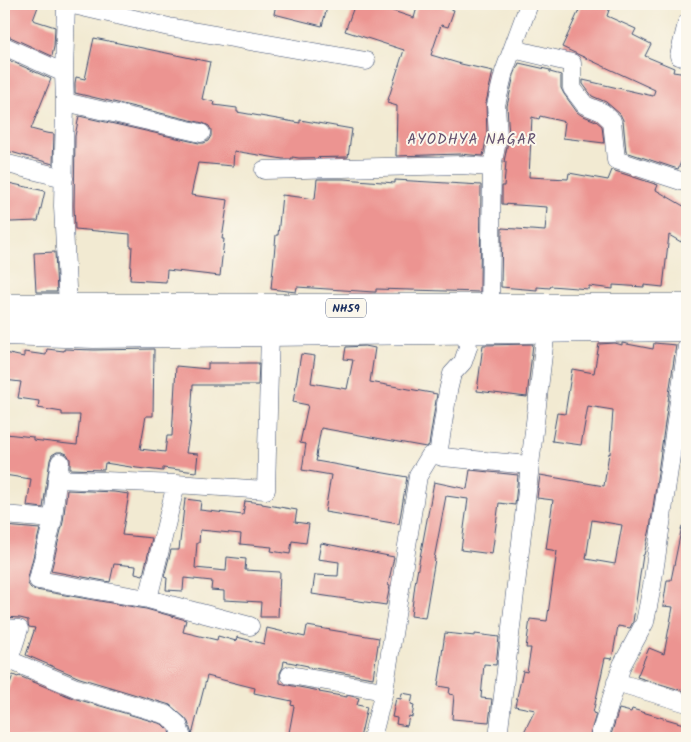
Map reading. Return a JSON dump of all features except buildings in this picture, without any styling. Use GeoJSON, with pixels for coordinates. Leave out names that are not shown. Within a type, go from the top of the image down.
{"type":"FeatureCollection","features":[{"type":"Feature","properties":{"kind":"highway","name":"NH59"},"geometry":{"type":"LineString","coordinates":[[4,308],[687,308]]}},
{"type":"Feature","properties":{"kind":"highway"},"geometry":{"type":"LineString","coordinates":[[4,331],[94,334],[687,328]]}},
{"type":"Feature","properties":{"kind":"street"},"geometry":{"type":"LineString","coordinates":[[68,308],[63,206],[64,73],[68,4],[169,27],[366,61]]}},
{"type":"Feature","properties":{"kind":"street"},"geometry":{"type":"LineString","coordinates":[[490,308],[492,167],[498,136],[496,105],[504,72],[529,4]]}},
{"type":"Feature","properties":{"kind":"street"},"geometry":{"type":"LineString","coordinates":[[687,23],[679,56],[687,58]]}},
{"type":"Feature","properties":{"kind":"street"},"geometry":{"type":"LineString","coordinates":[[4,46],[64,73]]}},
{"type":"Feature","properties":{"kind":"street"},"geometry":{"type":"LineString","coordinates":[[513,49],[572,64],[572,88],[585,105],[602,112],[612,122],[616,160],[687,183]]}},
{"type":"Feature","properties":{"kind":"street"},"geometry":{"type":"LineString","coordinates":[[65,102],[201,133]]}},
{"type":"Feature","properties":{"kind":"street"},"geometry":{"type":"LineString","coordinates":[[4,164],[64,178]]}},
{"type":"Feature","properties":{"kind":"street"},"geometry":{"type":"LineString","coordinates":[[264,170],[451,165],[492,167]]}},
{"type":"Feature","properties":{"kind":"street"},"geometry":{"type":"LineString","coordinates":[[498,738],[546,329]]}},
{"type":"Feature","properties":{"kind":"street"},"geometry":{"type":"LineString","coordinates":[[438,455],[452,374],[463,362],[468,347],[465,330]]}},
{"type":"Feature","properties":{"kind":"street"},"geometry":{"type":"LineString","coordinates":[[250,626],[148,599],[38,580],[53,519],[58,470],[176,484],[266,490],[270,332]]}},
{"type":"Feature","properties":{"kind":"street"},"geometry":{"type":"LineString","coordinates":[[599,738],[622,665],[645,622],[652,586],[687,346]]}},
{"type":"Feature","properties":{"kind":"street"},"geometry":{"type":"LineString","coordinates":[[372,738],[384,691],[418,476],[430,456],[438,455],[442,457],[530,465]]}},
{"type":"Feature","properties":{"kind":"street"},"geometry":{"type":"LineString","coordinates":[[148,599],[176,484]]}},
{"type":"Feature","properties":{"kind":"street"},"geometry":{"type":"LineString","coordinates":[[4,515],[53,519]]}},
{"type":"Feature","properties":{"kind":"street"},"geometry":{"type":"LineString","coordinates":[[4,628],[19,629],[10,660],[76,688],[167,714],[178,725],[182,738]]}},
{"type":"Feature","properties":{"kind":"street"},"geometry":{"type":"LineString","coordinates":[[290,675],[384,691]]}},
{"type":"Feature","properties":{"kind":"street"},"geometry":{"type":"LineString","coordinates":[[616,682],[687,703]]}},
{"type":"Feature","properties":{"kind":"district","name":"AYODHYA NAGAR"},"geometry":{"type":"Point","coordinates":[472,139]}}]}
